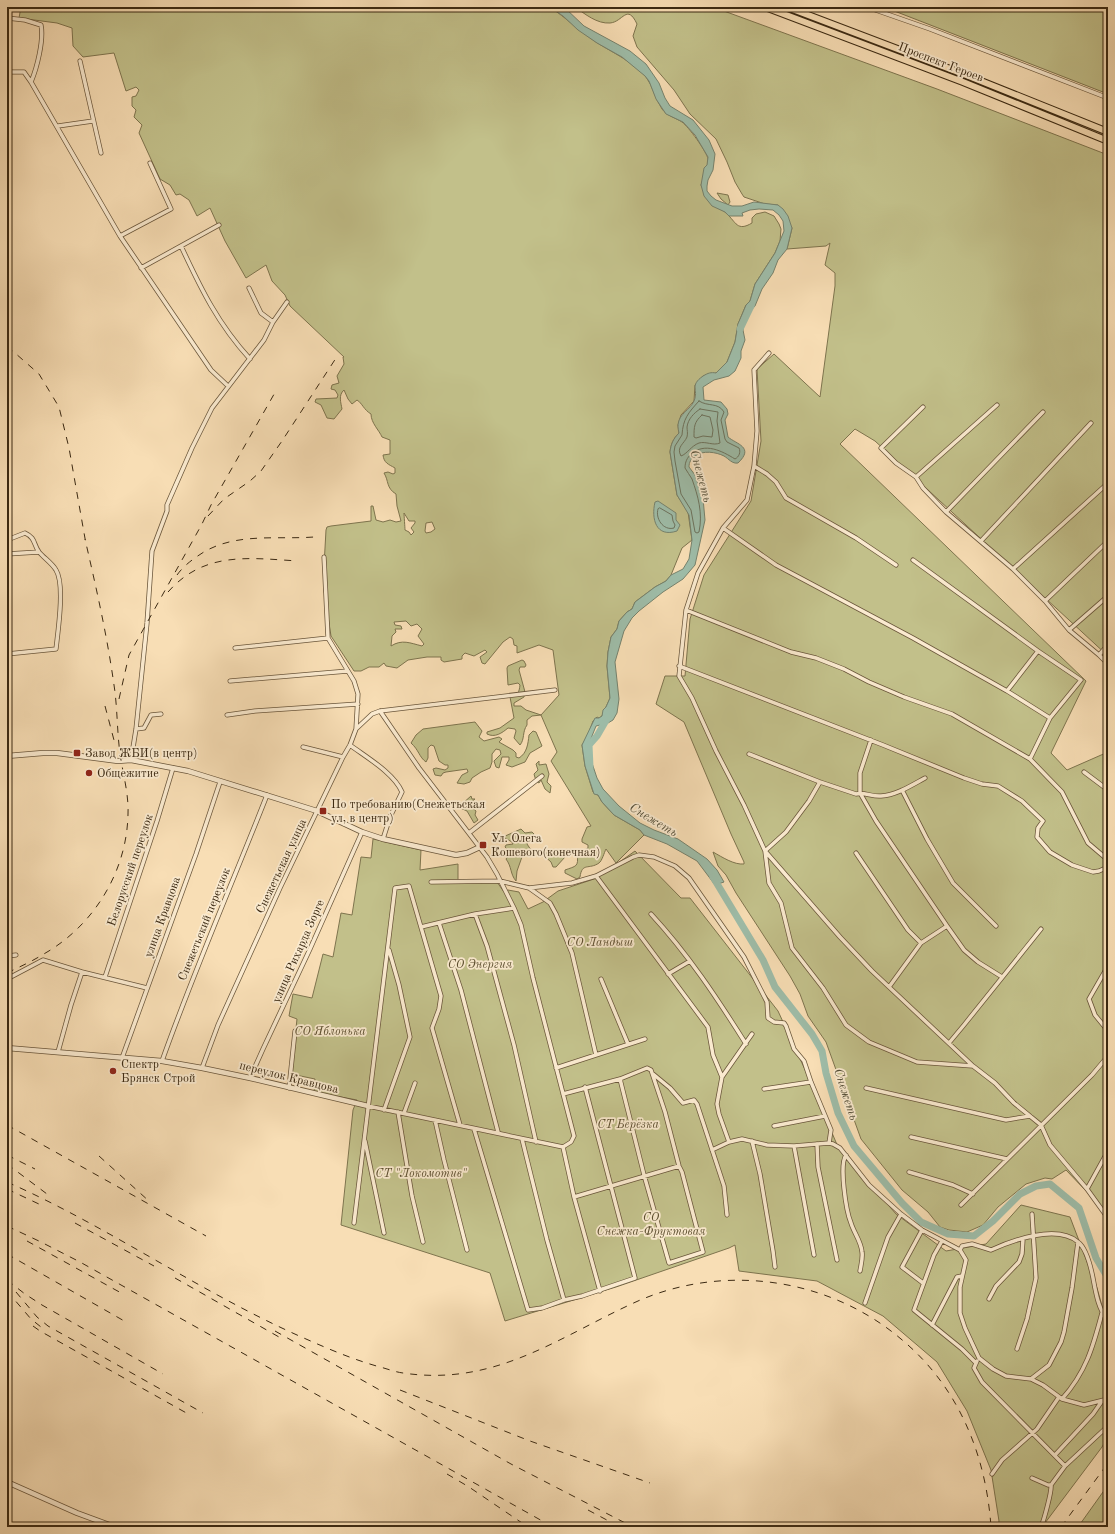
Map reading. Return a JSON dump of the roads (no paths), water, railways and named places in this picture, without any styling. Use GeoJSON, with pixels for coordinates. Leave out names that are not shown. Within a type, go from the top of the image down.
{"type":"FeatureCollection","features":[{"type":"Feature","properties":{"kind":"main road","name":"Проспект Героев"},"geometry":{"type":"LineString","coordinates":[[766,7],[963,82],[1108,141]]}},
{"type":"Feature","properties":{"kind":"main road","name":"Проспект Героев"},"geometry":{"type":"LineString","coordinates":[[787,7],[966,75],[1108,132]]}},
{"type":"Feature","properties":{"kind":"street"},"geometry":{"type":"LineString","coordinates":[[867,7],[930,29],[1108,98]]}},
{"type":"Feature","properties":{"kind":"street"},"geometry":{"type":"LineString","coordinates":[[7,18],[25,20],[40,25],[42,31],[40,50],[32,82]]}},
{"type":"Feature","properties":{"kind":"street"},"geometry":{"type":"LineString","coordinates":[[80,61],[101,153]]}},
{"type":"Feature","properties":{"kind":"street"},"geometry":{"type":"LineString","coordinates":[[7,72],[24,72],[32,82],[120,236],[211,370],[228,386]]}},
{"type":"Feature","properties":{"kind":"street"},"geometry":{"type":"LineString","coordinates":[[58,126],[93,121]]}},
{"type":"Feature","properties":{"kind":"street"},"geometry":{"type":"LineString","coordinates":[[120,236],[171,208],[150,163]]}},
{"type":"Feature","properties":{"kind":"street"},"geometry":{"type":"LineString","coordinates":[[141,268],[219,225]]}},
{"type":"Feature","properties":{"kind":"street"},"geometry":{"type":"LineString","coordinates":[[181,246],[217,318],[232,340],[250,360]]}},
{"type":"Feature","properties":{"kind":"street"},"geometry":{"type":"LineString","coordinates":[[249,288],[261,313],[273,322]]}},
{"type":"Feature","properties":{"kind":"street"},"geometry":{"type":"LineString","coordinates":[[131,760],[136,729],[147,623],[152,551],[167,511],[167,505],[182,468],[212,408],[250,360],[287,302]]}},
{"type":"Feature","properties":{"kind":"street"},"geometry":{"type":"LineString","coordinates":[[768,353],[754,370],[757,431],[754,466],[747,500],[723,528],[698,573],[686,610],[678,676],[692,698],[765,852],[840,937],[889,987],[973,1066],[995,1083],[1014,1103],[1041,1125],[1050,1145],[1105,1214],[1108,1222]]}},
{"type":"Feature","properties":{"kind":"street"},"geometry":{"type":"LineString","coordinates":[[916,477],[996,405]]}},
{"type":"Feature","properties":{"kind":"street"},"geometry":{"type":"LineString","coordinates":[[923,407],[881,448],[896,463],[916,477],[923,488],[946,512],[1013,569],[1045,601],[1070,630],[1108,664]]}},
{"type":"Feature","properties":{"kind":"street"},"geometry":{"type":"LineString","coordinates":[[946,512],[1044,412]]}},
{"type":"Feature","properties":{"kind":"street"},"geometry":{"type":"LineString","coordinates":[[981,541],[1091,423]]}},
{"type":"Feature","properties":{"kind":"street"},"geometry":{"type":"LineString","coordinates":[[754,466],[776,482],[786,498],[856,538],[896,565]]}},
{"type":"Feature","properties":{"kind":"street"},"geometry":{"type":"LineString","coordinates":[[1013,569],[1108,483]]}},
{"type":"Feature","properties":{"kind":"street"},"geometry":{"type":"LineString","coordinates":[[723,528],[776,565],[913,638],[1007,691],[1050,718]]}},
{"type":"Feature","properties":{"kind":"street"},"geometry":{"type":"LineString","coordinates":[[7,540],[25,533],[31,536],[39,552],[56,570],[60,580],[56,649],[7,654]]}},
{"type":"Feature","properties":{"kind":"street"},"geometry":{"type":"LineString","coordinates":[[1045,601],[1108,541]]}},
{"type":"Feature","properties":{"kind":"street"},"geometry":{"type":"LineString","coordinates":[[7,554],[39,552]]}},
{"type":"Feature","properties":{"kind":"street","name":"Снежетьская улица"},"geometry":{"type":"LineString","coordinates":[[202,1068],[218,1025],[280,888],[350,745],[356,729],[358,694],[354,681],[328,638],[324,558]]}},
{"type":"Feature","properties":{"kind":"street"},"geometry":{"type":"LineString","coordinates":[[913,560],[1081,680],[1050,718],[1030,759]]}},
{"type":"Feature","properties":{"kind":"street"},"geometry":{"type":"LineString","coordinates":[[1070,630],[1108,596]]}},
{"type":"Feature","properties":{"kind":"street"},"geometry":{"type":"LineString","coordinates":[[686,610],[784,649],[816,658],[837,666],[904,696],[952,714],[1030,759],[1062,792],[1088,843],[1108,860]]}},
{"type":"Feature","properties":{"kind":"street"},"geometry":{"type":"LineString","coordinates":[[235,648],[328,638]]}},
{"type":"Feature","properties":{"kind":"street"},"geometry":{"type":"LineString","coordinates":[[1099,655],[1108,645]]}},
{"type":"Feature","properties":{"kind":"street"},"geometry":{"type":"LineString","coordinates":[[1007,691],[1038,650]]}},
{"type":"Feature","properties":{"kind":"street"},"geometry":{"type":"LineString","coordinates":[[679,666],[871,740],[964,778],[982,784],[998,786],[1022,802],[1043,820],[1038,828],[1037,837],[1050,852],[1072,865],[1093,872],[1099,872],[1108,867]]}},
{"type":"Feature","properties":{"kind":"street"},"geometry":{"type":"LineString","coordinates":[[230,681],[348,671]]}},
{"type":"Feature","properties":{"kind":"street"},"geometry":{"type":"LineString","coordinates":[[356,729],[372,714],[380,711],[555,690]]}},
{"type":"Feature","properties":{"kind":"street"},"geometry":{"type":"LineString","coordinates":[[227,715],[255,711],[358,704]]}},
{"type":"Feature","properties":{"kind":"street"},"geometry":{"type":"LineString","coordinates":[[380,711],[419,768],[480,848],[500,881],[521,924],[574,1136],[571,1142],[563,1147],[574,1197],[600,1291]]}},
{"type":"Feature","properties":{"kind":"street"},"geometry":{"type":"LineString","coordinates":[[136,729],[144,728],[150,714],[161,714]]}},
{"type":"Feature","properties":{"kind":"street"},"geometry":{"type":"LineString","coordinates":[[871,740],[860,773],[860,793],[876,821],[946,926],[964,950],[978,962],[1002,977]]}},
{"type":"Feature","properties":{"kind":"street"},"geometry":{"type":"LineString","coordinates":[[350,745],[380,767],[400,786],[402,792],[390,817],[383,839]]}},
{"type":"Feature","properties":{"kind":"street"},"geometry":{"type":"LineString","coordinates":[[303,748],[343,757]]}},
{"type":"Feature","properties":{"kind":"street"},"geometry":{"type":"LineString","coordinates":[[7,756],[57,753],[118,761],[131,760],[173,768],[204,775],[220,782],[317,811],[362,832],[383,839],[456,855],[480,848]]}},
{"type":"Feature","properties":{"kind":"street"},"geometry":{"type":"LineString","coordinates":[[749,754],[820,782],[856,794],[860,793],[881,796],[902,790],[925,778]]}},
{"type":"Feature","properties":{"kind":"street","name":"Белорусский переулок"},"geometry":{"type":"LineString","coordinates":[[105,977],[158,821],[173,768]]}},
{"type":"Feature","properties":{"kind":"street"},"geometry":{"type":"LineString","coordinates":[[1084,772],[1108,790]]}},
{"type":"Feature","properties":{"kind":"street"},"geometry":{"type":"LineString","coordinates":[[469,833],[542,776]]}},
{"type":"Feature","properties":{"kind":"street","name":"улица Кравцова"},"geometry":{"type":"LineString","coordinates":[[122,1058],[196,854],[220,782]]}},
{"type":"Feature","properties":{"kind":"street"},"geometry":{"type":"LineString","coordinates":[[765,852],[786,832],[809,801],[820,782]]}},
{"type":"Feature","properties":{"kind":"street"},"geometry":{"type":"LineString","coordinates":[[902,790],[927,839],[953,883],[996,926]]}},
{"type":"Feature","properties":{"kind":"street","name":"Снежетьский переулок"},"geometry":{"type":"LineString","coordinates":[[162,1061],[180,1010],[267,796]]}},
{"type":"Feature","properties":{"kind":"street","name":"улица Рихарда Зорге"},"geometry":{"type":"LineString","coordinates":[[250,1078],[362,832]]}},
{"type":"Feature","properties":{"kind":"street"},"geometry":{"type":"LineString","coordinates":[[765,852],[768,883],[781,903],[792,948],[823,988],[846,1025],[869,1042],[917,1062],[973,1066]]}},
{"type":"Feature","properties":{"kind":"street"},"geometry":{"type":"LineString","coordinates":[[856,853],[908,930],[921,944]]}},
{"type":"Feature","properties":{"kind":"street"},"geometry":{"type":"LineString","coordinates":[[528,888],[572,883],[596,876],[639,855],[654,857],[675,866],[689,878],[744,957],[767,1002],[768,1018],[774,1022],[784,1023],[786,1026],[794,1048],[804,1061],[831,1130],[829,1143]]}},
{"type":"Feature","properties":{"kind":"street"},"geometry":{"type":"LineString","coordinates":[[596,876],[708,1027],[713,1055],[722,1077]]}},
{"type":"Feature","properties":{"kind":"street"},"geometry":{"type":"LineString","coordinates":[[431,882],[500,881],[528,888],[550,903],[572,954],[596,1055]]}},
{"type":"Feature","properties":{"kind":"street"},"geometry":{"type":"LineString","coordinates":[[354,1223],[395,888],[409,886],[441,996],[439,1009],[432,1028],[460,1125]]}},
{"type":"Feature","properties":{"kind":"street"},"geometry":{"type":"LineString","coordinates":[[421,927],[475,914],[514,908]]}},
{"type":"Feature","properties":{"kind":"street"},"geometry":{"type":"LineString","coordinates":[[475,914],[487,946],[514,1045],[536,1142]]}},
{"type":"Feature","properties":{"kind":"street"},"geometry":{"type":"LineString","coordinates":[[651,914],[690,961],[746,1044]]}},
{"type":"Feature","properties":{"kind":"street"},"geometry":{"type":"LineString","coordinates":[[7,923],[7,957],[16,955]]}},
{"type":"Feature","properties":{"kind":"street"},"geometry":{"type":"LineString","coordinates":[[439,923],[460,990],[498,1132]]}},
{"type":"Feature","properties":{"kind":"street"},"geometry":{"type":"LineString","coordinates":[[889,987],[921,944],[946,926]]}},
{"type":"Feature","properties":{"kind":"street"},"geometry":{"type":"LineString","coordinates":[[949,1043],[1041,929]]}},
{"type":"Feature","properties":{"kind":"street"},"geometry":{"type":"LineString","coordinates":[[384,1110],[410,1037],[399,985],[388,949]]}},
{"type":"Feature","properties":{"kind":"street"},"geometry":{"type":"LineString","coordinates":[[7,978],[43,960],[82,972],[147,988]]}},
{"type":"Feature","properties":{"kind":"street"},"geometry":{"type":"LineString","coordinates":[[668,974],[690,961]]}},
{"type":"Feature","properties":{"kind":"street"},"geometry":{"type":"LineString","coordinates":[[1108,966],[1089,999],[1095,1015],[1108,1031]]}},
{"type":"Feature","properties":{"kind":"street"},"geometry":{"type":"LineString","coordinates":[[58,1052],[70,1006],[82,972]]}},
{"type":"Feature","properties":{"kind":"street"},"geometry":{"type":"LineString","coordinates":[[601,979],[628,1044]]}},
{"type":"Feature","properties":{"kind":"street"},"geometry":{"type":"LineString","coordinates":[[289,1088],[295,1031]]}},
{"type":"Feature","properties":{"kind":"street"},"geometry":{"type":"LineString","coordinates":[[729,1142],[717,1104],[722,1077],[752,1034]]}},
{"type":"Feature","properties":{"kind":"street"},"geometry":{"type":"LineString","coordinates":[[556,1068],[645,1039]]}},
{"type":"Feature","properties":{"kind":"street","name":"переулок Кравцова"},"geometry":{"type":"LineString","coordinates":[[7,1048],[162,1061],[202,1068],[384,1110],[474,1129],[498,1132],[522,1139],[563,1147]]}},
{"type":"Feature","properties":{"kind":"street"},"geometry":{"type":"LineString","coordinates":[[961,1205],[1092,1075],[1108,1056]]}},
{"type":"Feature","properties":{"kind":"street"},"geometry":{"type":"LineString","coordinates":[[563,1094],[620,1078],[647,1068],[651,1070],[666,1112],[679,1166],[682,1172],[703,1252],[669,1263],[644,1175],[620,1078]]}},
{"type":"Feature","properties":{"kind":"street"},"geometry":{"type":"LineString","coordinates":[[653,1074],[661,1079],[683,1102],[694,1100],[724,1186],[727,1215]]}},
{"type":"Feature","properties":{"kind":"street"},"geometry":{"type":"LineString","coordinates":[[404,1113],[415,1082]]}},
{"type":"Feature","properties":{"kind":"street"},"geometry":{"type":"LineString","coordinates":[[764,1089],[811,1082]]}},
{"type":"Feature","properties":{"kind":"street"},"geometry":{"type":"LineString","coordinates":[[474,1129],[528,1310],[542,1308],[564,1300],[600,1291],[635,1278],[585,1087]]}},
{"type":"Feature","properties":{"kind":"street"},"geometry":{"type":"LineString","coordinates":[[866,1088],[1006,1120],[1030,1116]]}},
{"type":"Feature","properties":{"kind":"street"},"geometry":{"type":"LineString","coordinates":[[398,1112],[412,1196],[422,1242]]}},
{"type":"Feature","properties":{"kind":"street"},"geometry":{"type":"LineString","coordinates":[[774,1126],[825,1116]]}},
{"type":"Feature","properties":{"kind":"street"},"geometry":{"type":"LineString","coordinates":[[435,1120],[467,1250]]}},
{"type":"Feature","properties":{"kind":"street"},"geometry":{"type":"LineString","coordinates":[[911,1137],[1007,1159]]}},
{"type":"Feature","properties":{"kind":"street"},"geometry":{"type":"LineString","coordinates":[[365,1138],[384,1233]]}},
{"type":"Feature","properties":{"kind":"street"},"geometry":{"type":"LineString","coordinates":[[522,1139],[546,1240],[564,1300]]}},
{"type":"Feature","properties":{"kind":"street"},"geometry":{"type":"LineString","coordinates":[[712,1150],[729,1142],[742,1139],[767,1145],[794,1146],[829,1143],[840,1148],[869,1185],[901,1214],[922,1230],[960,1250],[966,1260],[959,1300],[960,1312],[965,1328],[979,1358],[993,1369],[1006,1376],[1031,1380],[1043,1385],[1061,1398],[1084,1405],[1108,1399]]}},
{"type":"Feature","properties":{"kind":"street"},"geometry":{"type":"LineString","coordinates":[[752,1141],[760,1174],[774,1251],[775,1266]]}},
{"type":"Feature","properties":{"kind":"street"},"geometry":{"type":"LineString","coordinates":[[817,1144],[818,1167],[837,1260]]}},
{"type":"Feature","properties":{"kind":"street"},"geometry":{"type":"LineString","coordinates":[[794,1146],[814,1254]]}},
{"type":"Feature","properties":{"kind":"street"},"geometry":{"type":"LineString","coordinates":[[1086,1189],[1108,1151]]}},
{"type":"Feature","properties":{"kind":"street"},"geometry":{"type":"LineString","coordinates":[[846,1155],[844,1157],[845,1196],[848,1216],[862,1251],[860,1271]]}},
{"type":"Feature","properties":{"kind":"street"},"geometry":{"type":"LineString","coordinates":[[574,1197],[610,1185],[679,1166]]}},
{"type":"Feature","properties":{"kind":"street"},"geometry":{"type":"LineString","coordinates":[[909,1172],[953,1185],[973,1194]]}},
{"type":"Feature","properties":{"kind":"street"},"geometry":{"type":"LineString","coordinates":[[865,1303],[888,1237],[901,1214]]}},
{"type":"Feature","properties":{"kind":"street"},"geometry":{"type":"LineString","coordinates":[[1017,1348],[1027,1319],[1036,1278],[1032,1214]]}},
{"type":"Feature","properties":{"kind":"street"},"geometry":{"type":"LineString","coordinates":[[922,1230],[902,1267],[923,1283]]}},
{"type":"Feature","properties":{"kind":"street"},"geometry":{"type":"LineString","coordinates":[[960,1250],[962,1246],[972,1244],[991,1250],[1003,1244],[1034,1236],[1057,1234],[1070,1237],[1078,1242],[1084,1249],[1102,1313],[1108,1321]]}},
{"type":"Feature","properties":{"kind":"street"},"geometry":{"type":"LineString","coordinates":[[989,1299],[996,1286],[1019,1262],[1022,1254],[1023,1239]]}},
{"type":"Feature","properties":{"kind":"street"},"geometry":{"type":"LineString","coordinates":[[942,1241],[923,1283],[914,1310],[975,1362]]}},
{"type":"Feature","properties":{"kind":"street"},"geometry":{"type":"LineString","coordinates":[[1031,1380],[1049,1365],[1061,1342],[1072,1288],[1078,1242]]}},
{"type":"Feature","properties":{"kind":"street"},"geometry":{"type":"LineString","coordinates":[[932,1325],[956,1277],[962,1276]]}},
{"type":"Feature","properties":{"kind":"street"},"geometry":{"type":"LineString","coordinates":[[992,1474],[1002,1460],[1037,1429],[1084,1368],[1090,1355],[1102,1313]]}},
{"type":"Feature","properties":{"kind":"street"},"geometry":{"type":"LineString","coordinates":[[979,1358],[975,1362],[974,1368],[982,1382],[1065,1466]]}},
{"type":"Feature","properties":{"kind":"street"},"geometry":{"type":"LineString","coordinates":[[1055,1456],[1093,1414],[1102,1401]]}},
{"type":"Feature","properties":{"kind":"street"},"geometry":{"type":"LineString","coordinates":[[1041,1527],[1047,1502],[1052,1490],[1051,1485],[1065,1466],[1108,1426]]}},
{"type":"Feature","properties":{"kind":"street"},"geometry":{"type":"LineString","coordinates":[[1032,1478],[1051,1485]]}},
{"type":"Feature","properties":{"kind":"street"},"geometry":{"type":"LineString","coordinates":[[7,1482],[78,1513],[115,1527]]}},
{"type":"Feature","properties":{"kind":"water"},"geometry":{"type":"Polygon","coordinates":[[[550,7],[564,7],[584,26],[630,51],[646,64],[659,83],[670,106],[693,120],[709,140],[715,154],[713,170],[707,186],[707,191],[711,196],[716,200],[732,206],[742,206],[754,202],[778,205],[788,216],[792,228],[787,249],[778,260],[773,273],[762,289],[755,306],[744,318],[743,330],[745,340],[741,351],[741,358],[735,371],[729,376],[714,380],[703,387],[704,400],[721,402],[727,409],[728,414],[725,420],[728,437],[739,444],[745,453],[743,458],[738,463],[732,462],[724,456],[710,452],[698,454],[690,461],[689,467],[695,475],[703,498],[705,520],[695,565],[683,579],[663,592],[639,611],[632,618],[624,631],[615,662],[619,699],[617,713],[613,720],[596,726],[590,741],[589,754],[597,778],[603,789],[619,806],[640,823],[678,839],[707,859],[717,870],[724,882],[715,885],[697,861],[667,844],[644,835],[640,830],[614,815],[602,802],[598,795],[594,794],[585,766],[582,745],[595,718],[602,716],[603,710],[610,698],[607,666],[608,652],[611,637],[617,629],[619,621],[632,609],[635,602],[655,587],[666,581],[671,575],[683,569],[689,559],[692,540],[689,515],[677,495],[670,452],[671,446],[679,433],[678,427],[680,418],[694,401],[696,382],[706,374],[716,373],[727,362],[735,342],[738,324],[746,305],[750,301],[755,284],[775,253],[784,231],[783,221],[773,210],[750,210],[742,213],[743,216],[729,216],[725,212],[712,206],[704,196],[701,185],[704,168],[707,165],[708,157],[695,135],[683,122],[666,114],[656,99],[649,81],[645,76],[622,57],[578,30],[563,16],[550,7]]]}},
{"type":"Feature","properties":{"kind":"water"},"geometry":{"type":"Polygon","coordinates":[[[658,501],[676,513],[676,520],[680,525],[677,531],[664,532],[657,526],[654,508],[655,502],[658,501]]]}},
{"type":"Feature","properties":{"kind":"waterway","name":"Снежеть"},"geometry":{"type":"LineString","coordinates":[[740,329],[751,306]]}},
{"type":"Feature","properties":{"kind":"waterway","name":"Снежеть"},"geometry":{"type":"LineString","coordinates":[[590,767],[589,745],[597,736],[608,717]]}},
{"type":"Feature","properties":{"kind":"waterway","name":"Снежеть"},"geometry":{"type":"LineString","coordinates":[[713,877],[763,960],[775,987],[812,1034],[822,1051],[826,1073],[838,1113],[854,1146],[902,1203],[921,1222],[948,1234],[974,1236],[993,1221],[1020,1194],[1036,1186],[1050,1184],[1079,1208],[1096,1258],[1108,1278]]}},
{"type":"Feature","properties":{"kind":"railway"},"geometry":{"type":"LineString","coordinates":[[7,346],[39,374],[59,407],[69,448],[86,544]]}},
{"type":"Feature","properties":{"kind":"railway"},"geometry":{"type":"LineString","coordinates":[[208,516],[224,499],[250,481],[261,471],[338,355]]}},
{"type":"Feature","properties":{"kind":"railway"},"geometry":{"type":"LineString","coordinates":[[119,699],[129,655],[202,524],[211,505],[277,389]]}},
{"type":"Feature","properties":{"kind":"railway"},"geometry":{"type":"LineString","coordinates":[[177,575],[186,565],[209,549],[237,540],[253,538],[314,537]]}},
{"type":"Feature","properties":{"kind":"railway"},"geometry":{"type":"LineString","coordinates":[[7,973],[34,960],[60,943],[77,929],[91,913],[104,896],[114,877],[126,836],[128,805],[118,737],[114,685],[105,629],[85,539]]}},
{"type":"Feature","properties":{"kind":"railway"},"geometry":{"type":"LineString","coordinates":[[168,592],[182,579],[197,569],[212,563],[245,559],[298,561]]}},
{"type":"Feature","properties":{"kind":"railway"},"geometry":{"type":"LineString","coordinates":[[105,706],[115,744]]}},
{"type":"Feature","properties":{"kind":"railway"},"geometry":{"type":"LineString","coordinates":[[7,1095],[11,1096]]}},
{"type":"Feature","properties":{"kind":"railway"},"geometry":{"type":"LineString","coordinates":[[7,1125],[206,1236]]}},
{"type":"Feature","properties":{"kind":"railway"},"geometry":{"type":"LineString","coordinates":[[7,1155],[35,1169]]}},
{"type":"Feature","properties":{"kind":"railway"},"geometry":{"type":"LineString","coordinates":[[99,1156],[150,1202]]}},
{"type":"Feature","properties":{"kind":"railway"},"geometry":{"type":"LineString","coordinates":[[7,1164],[47,1194]]}},
{"type":"Feature","properties":{"kind":"railway"},"geometry":{"type":"LineString","coordinates":[[7,1182],[44,1199],[224,1298],[297,1335],[369,1364],[403,1373],[437,1375],[468,1373],[498,1366],[554,1343],[638,1301],[671,1289],[706,1282],[740,1280],[775,1283],[809,1290],[842,1302],[873,1318],[901,1339],[921,1358],[938,1378],[966,1423],[975,1448],[983,1473],[991,1527]]}},
{"type":"Feature","properties":{"kind":"railway"},"geometry":{"type":"LineString","coordinates":[[7,1189],[41,1205]]}},
{"type":"Feature","properties":{"kind":"railway"},"geometry":{"type":"LineString","coordinates":[[75,1223],[154,1266]]}},
{"type":"Feature","properties":{"kind":"railway"},"geometry":{"type":"LineString","coordinates":[[7,1226],[80,1262],[553,1527]]}},
{"type":"Feature","properties":{"kind":"railway"},"geometry":{"type":"LineString","coordinates":[[27,1241],[123,1294]]}},
{"type":"Feature","properties":{"kind":"railway"},"geometry":{"type":"LineString","coordinates":[[7,1254],[126,1322]]}},
{"type":"Feature","properties":{"kind":"railway"},"geometry":{"type":"LineString","coordinates":[[175,1278],[279,1337]]}},
{"type":"Feature","properties":{"kind":"railway"},"geometry":{"type":"LineString","coordinates":[[7,1280],[42,1305],[163,1374]]}},
{"type":"Feature","properties":{"kind":"railway"},"geometry":{"type":"LineString","coordinates":[[7,1291],[31,1319],[41,1327]]}},
{"type":"Feature","properties":{"kind":"railway"},"geometry":{"type":"LineString","coordinates":[[16,1292],[37,1317],[48,1326],[203,1413]]}},
{"type":"Feature","properties":{"kind":"railway"},"geometry":{"type":"LineString","coordinates":[[33,1326],[190,1415]]}},
{"type":"Feature","properties":{"kind":"railway"},"geometry":{"type":"LineString","coordinates":[[275,1331],[511,1464],[633,1527]]}},
{"type":"Feature","properties":{"kind":"railway"},"geometry":{"type":"LineString","coordinates":[[400,1390],[530,1441],[650,1483]]}},
{"type":"Feature","properties":{"kind":"railway"},"geometry":{"type":"LineString","coordinates":[[1061,1527],[1108,1463]]}},
{"type":"Feature","properties":{"kind":"railway"},"geometry":{"type":"LineString","coordinates":[[447,1474],[528,1527]]}},
{"type":"Feature","properties":{"kind":"railway"},"geometry":{"type":"LineString","coordinates":[[588,1510],[620,1527]]}},
{"type":"Feature","properties":{"kind":"place","name":"Завод ЖБИ(в центр)"},"geometry":{"type":"Point","coordinates":[77,753]}},
{"type":"Feature","properties":{"kind":"place","name":"Общежитие"},"geometry":{"type":"Point","coordinates":[89,773]}},
{"type":"Feature","properties":{"kind":"place","name":"По требованию(Снежетьская ул, в центр)"},"geometry":{"type":"Point","coordinates":[323,811]}},
{"type":"Feature","properties":{"kind":"place","name":"Ул. Олега Кошевого(конечная)"},"geometry":{"type":"Point","coordinates":[483,845]}},
{"type":"Feature","properties":{"kind":"place","name":"Спектр Брянск Строй"},"geometry":{"type":"Point","coordinates":[113,1071]}},
{"type":"Feature","properties":{"kind":"park label","name":"СО Ландыш"},"geometry":{"type":"Point","coordinates":[600,942]}},
{"type":"Feature","properties":{"kind":"park label","name":"СО Энергия"},"geometry":{"type":"Point","coordinates":[480,964]}},
{"type":"Feature","properties":{"kind":"park label","name":"СО Яблонька"},"geometry":{"type":"Point","coordinates":[330,1031]}},
{"type":"Feature","properties":{"kind":"park label","name":"СТ Берёзка"},"geometry":{"type":"Point","coordinates":[628,1124]}},
{"type":"Feature","properties":{"kind":"park label","name":"СТ \"Локомотив\""},"geometry":{"type":"Point","coordinates":[421,1173]}},
{"type":"Feature","properties":{"kind":"park label","name":"СО Снежка-Фруктовая"},"geometry":{"type":"Point","coordinates":[651,1224]}}]}
